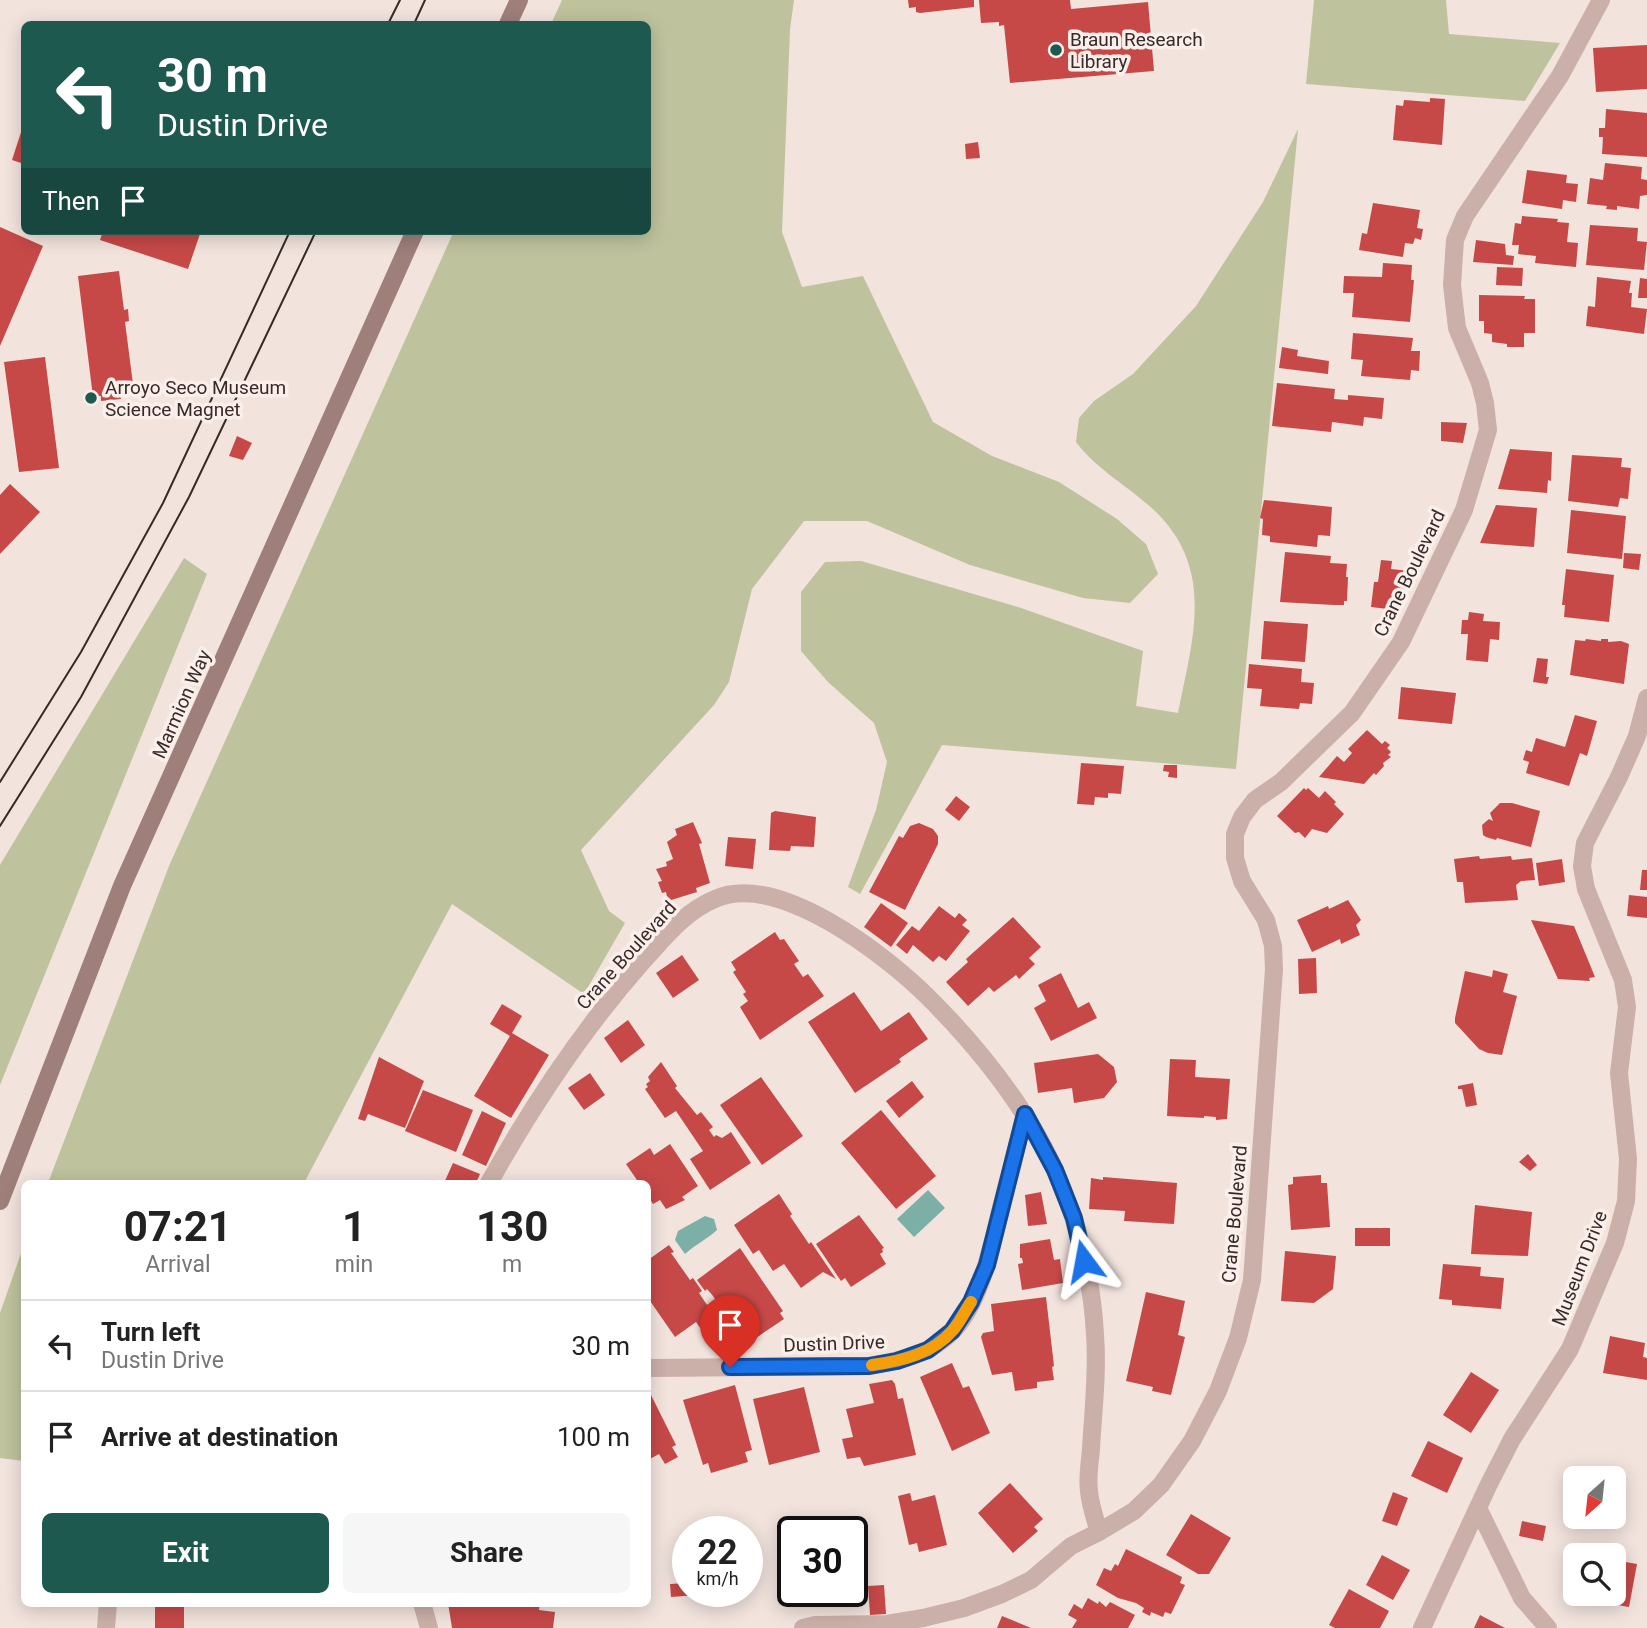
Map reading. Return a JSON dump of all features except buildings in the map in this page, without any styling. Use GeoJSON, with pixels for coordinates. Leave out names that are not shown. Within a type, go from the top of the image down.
{"type":"FeatureCollection","features":[{"type":"Feature","properties":{"kind":"street"},"geometry":{"type":"LineString","coordinates":[[509,21],[519,0]]}},
{"type":"Feature","properties":{"kind":"street","name":"Crane Boulevard"},"geometry":{"type":"LineString","coordinates":[[491,1180],[563,1062],[617,990],[679,922],[696,908],[719,897],[751,892],[786,900],[869,947],[927,996],[972,1044],[1025,1114],[1055,1170],[1074,1218],[1089,1282],[1095,1336],[1089,1490],[1099,1532],[1134,1511],[1152,1494],[1192,1441],[1217,1391],[1238,1338],[1252,1280],[1274,968],[1273,946],[1266,920],[1242,881],[1235,858],[1235,834],[1242,817],[1255,800],[1281,782],[1352,713],[1401,642],[1464,510],[1488,430],[1480,383],[1457,328],[1452,285],[1455,240],[1465,216],[1560,76],[1601,0]]}},
{"type":"Feature","properties":{"kind":"street","name":"Marmion Way"},"geometry":{"type":"LineString","coordinates":[[0,1201],[122,886],[413,235]]}},
{"type":"Feature","properties":{"kind":"street","name":"Museum Drive"},"geometry":{"type":"LineString","coordinates":[[1422,1628],[1512,1439],[1570,1349],[1615,1243],[1626,1201],[1628,1159],[1619,1073],[1627,1007],[1623,980],[1586,890],[1582,866],[1585,843],[1637,736],[1647,698]]}},
{"type":"Feature","properties":{"kind":"street","name":"Dustin Drive"},"geometry":{"type":"LineString","coordinates":[[651,1368],[869,1366],[897,1361],[928,1350],[952,1331],[971,1302],[987,1265],[1025,1114]]}},
{"type":"Feature","properties":{"kind":"street"},"geometry":{"type":"LineString","coordinates":[[1478,1508],[1522,1598],[1548,1628]]}},
{"type":"Feature","properties":{"kind":"street"},"geometry":{"type":"LineString","coordinates":[[803,1628],[815,1625],[887,1624],[964,1608],[1031,1580],[1071,1546],[1099,1532]]}},
{"type":"Feature","properties":{"kind":"street"},"geometry":{"type":"LineString","coordinates":[[106,1628],[108,1607]]}},
{"type":"Feature","properties":{"kind":"street"},"geometry":{"type":"LineString","coordinates":[[423,1607],[429,1628]]}},
{"type":"Feature","properties":{"kind":"green space"},"geometry":{"type":"Polygon","coordinates":[[[562,0],[794,0],[790,29],[782,232],[802,287],[863,276],[933,422],[992,456],[1059,482],[1117,519],[1146,544],[1158,574],[1130,603],[1083,598],[970,565],[867,521],[804,521],[752,589],[729,682],[714,705],[581,850],[609,911],[625,923],[584,994],[452,904],[306,1180],[49,1180],[169,866],[452,235],[651,235],[651,21],[552,21],[562,0]]]}},
{"type":"Feature","properties":{"kind":"green space"},"geometry":{"type":"Polygon","coordinates":[[[1314,0],[1446,0],[1449,34],[1560,43],[1525,101],[1306,84],[1314,0]]]}},
{"type":"Feature","properties":{"kind":"green space"},"geometry":{"type":"Polygon","coordinates":[[[1298,129],[1236,769],[942,745],[860,894],[848,887],[876,810],[887,762],[874,723],[828,682],[801,651],[801,592],[825,562],[861,561],[1021,608],[1143,651],[1136,706],[1178,713],[1189,660],[1195,608],[1187,558],[1175,535],[1156,512],[1094,462],[1076,442],[1079,418],[1094,401],[1133,374],[1196,306],[1263,202],[1298,129]]]}},
{"type":"Feature","properties":{"kind":"green space"},"geometry":{"type":"Polygon","coordinates":[[[184,558],[207,574],[0,1085],[0,865],[184,558]]]}},
{"type":"Feature","properties":{"kind":"green space"},"geometry":{"type":"Polygon","coordinates":[[[21,1254],[21,1461],[0,1458],[0,1313],[21,1254]]]}},
{"type":"Feature","properties":{"kind":"water"},"geometry":{"type":"Polygon","coordinates":[[[928,1190],[945,1208],[914,1237],[897,1219],[928,1190]]]}},
{"type":"Feature","properties":{"kind":"water"},"geometry":{"type":"Polygon","coordinates":[[[705,1216],[714,1219],[717,1230],[685,1254],[675,1240],[678,1231],[705,1216]]]}},
{"type":"Feature","properties":{"kind":"tram line"},"geometry":{"type":"LineString","coordinates":[[390,21],[400,0]]}},
{"type":"Feature","properties":{"kind":"tram line"},"geometry":{"type":"LineString","coordinates":[[415,21],[425,0]]}},
{"type":"Feature","properties":{"kind":"tram line"},"geometry":{"type":"LineString","coordinates":[[0,782],[81,652],[163,503],[288,235]]}},
{"type":"Feature","properties":{"kind":"tram line"},"geometry":{"type":"LineString","coordinates":[[0,826],[81,697],[189,497],[314,235]]}},
{"type":"Feature","properties":{"kind":"slow traffic"},"geometry":{"type":"LineString","coordinates":[[872,1365],[897,1361],[928,1350],[952,1331],[971,1302]]}},
{"type":"Feature","properties":{"kind":"place","name":"Braun Research Library"},"geometry":{"type":"Point","coordinates":[1056,50]}},
{"type":"Feature","properties":{"kind":"place","name":"Arroyo Seco Museum Science Magnet"},"geometry":{"type":"Point","coordinates":[91,398]}},
{"type":"Feature","properties":{"kind":"route"},"geometry":{"type":"LineString","coordinates":[[730,1367],[869,1366],[897,1361],[928,1350],[952,1331],[971,1302],[987,1265],[1025,1114],[1055,1170],[1074,1218],[1084,1261]]}}]}
